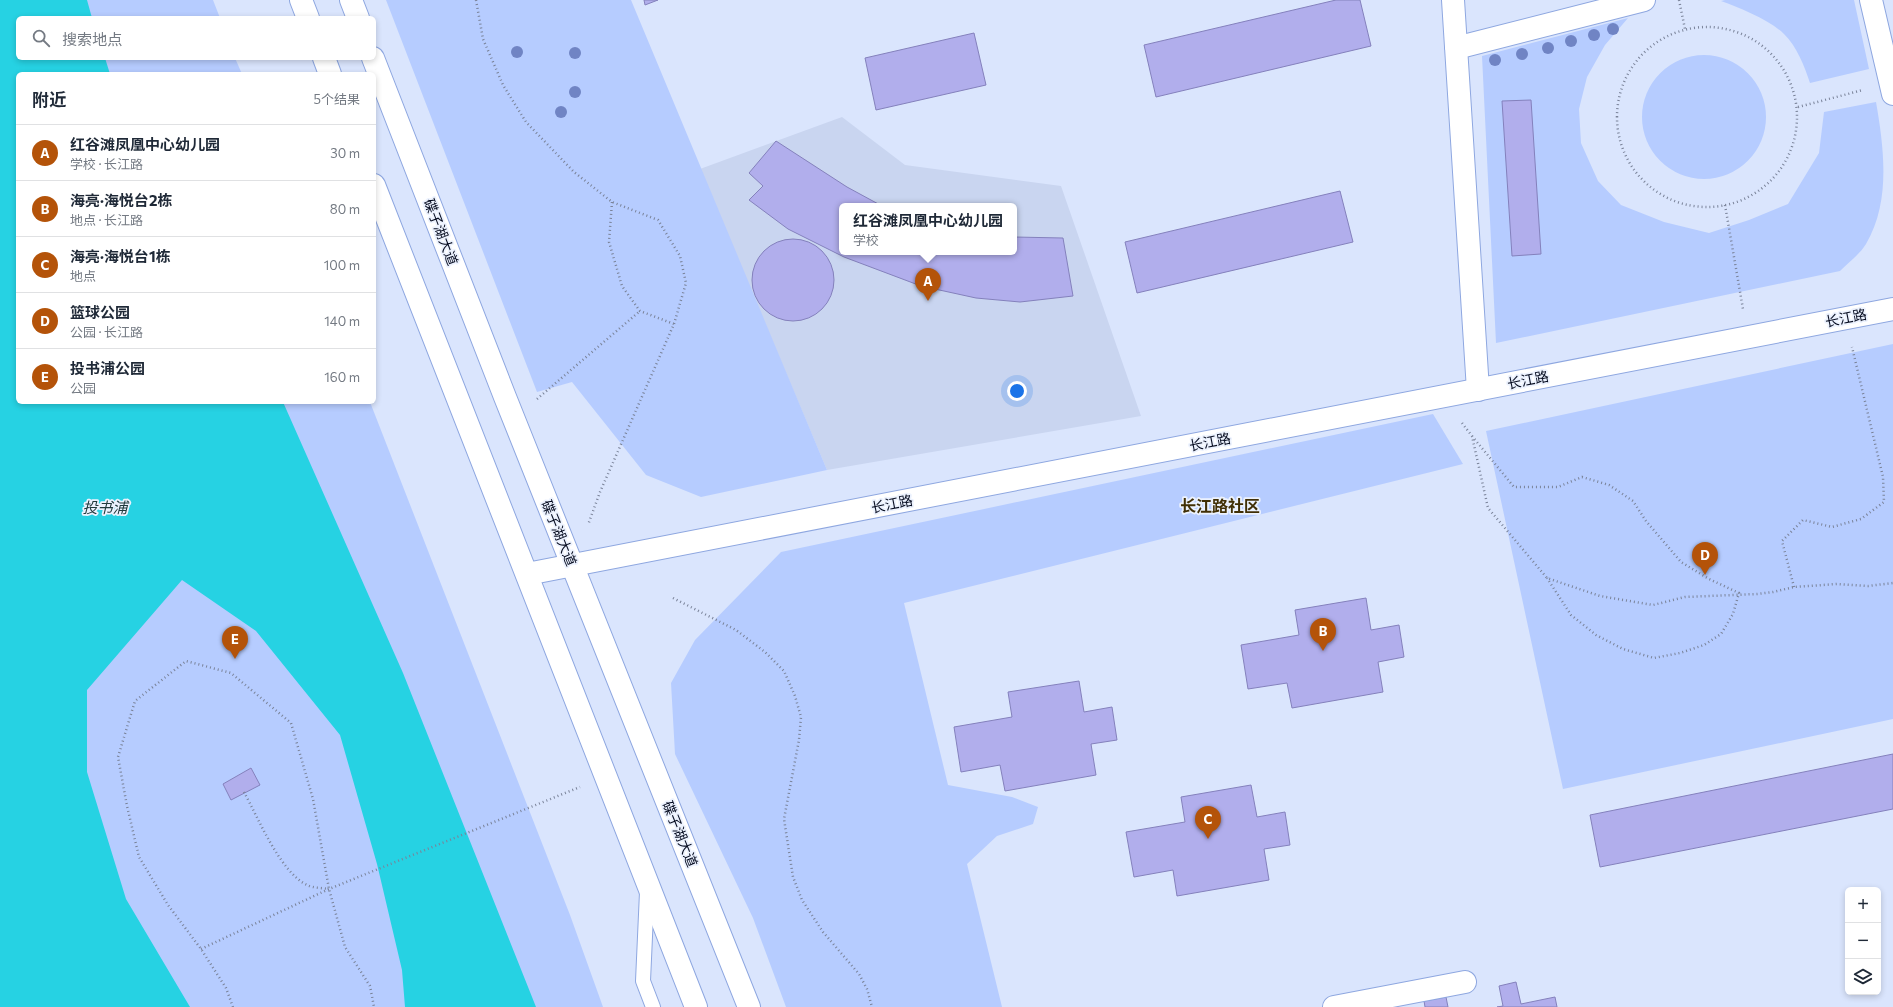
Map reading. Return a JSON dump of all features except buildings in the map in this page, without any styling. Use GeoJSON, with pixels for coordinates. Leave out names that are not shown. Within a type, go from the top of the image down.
{"type":"FeatureCollection","features":[{"type":"Feature","properties":{"kind":"street"},"geometry":{"type":"LineString","coordinates":[[301,0],[307,16]]}},
{"type":"Feature","properties":{"kind":"street"},"geometry":{"type":"LineString","coordinates":[[351,0],[357,16]]}},
{"type":"Feature","properties":{"kind":"street"},"geometry":{"type":"LineString","coordinates":[[1453,0],[1478,390]]}},
{"type":"Feature","properties":{"kind":"street"},"geometry":{"type":"LineString","coordinates":[[1456,48],[1644,0]]}},
{"type":"Feature","properties":{"kind":"street"},"geometry":{"type":"LineString","coordinates":[[1871,0],[1892,89]]}},
{"type":"Feature","properties":{"kind":"street"},"geometry":{"type":"LineString","coordinates":[[325,60],[329,72]]}},
{"type":"Feature","properties":{"kind":"street","name":"碟子湖大道"},"geometry":{"type":"LineString","coordinates":[[375,60],[572,566],[749,1007]]}},
{"type":"Feature","properties":{"kind":"street"},"geometry":{"type":"LineString","coordinates":[[376,190],[696,1007]]}},
{"type":"Feature","properties":{"kind":"street","name":"长江路"},"geometry":{"type":"LineString","coordinates":[[527,574],[1893,309]]}},
{"type":"Feature","properties":{"kind":"street"},"geometry":{"type":"LineString","coordinates":[[1334,1007],[1465,982]]}},
{"type":"Feature","properties":{"kind":"lane"},"geometry":{"type":"LineString","coordinates":[[648,884],[642,981],[653,1007]]}},
{"type":"Feature","properties":{"kind":"path"},"geometry":{"type":"LineString","coordinates":[[476,0],[483,39],[503,85],[526,122],[574,172],[612,202],[658,220],[680,256],[686,283],[674,324],[600,492],[572,566]]}},
{"type":"Feature","properties":{"kind":"path"},"geometry":{"type":"LineString","coordinates":[[1679,0],[1686,29]]}},
{"type":"Feature","properties":{"kind":"path"},"geometry":{"type":"LineString","coordinates":[[1716,27],[1746,35],[1771,52],[1789,77],[1798,106],[1796,136],[1784,165],[1764,188],[1737,203],[1707,208],[1677,203],[1650,188],[1630,166],[1618,139],[1616,111],[1623,83],[1637,59],[1659,40],[1686,29],[1716,27]]}},
{"type":"Feature","properties":{"kind":"path"},"geometry":{"type":"LineString","coordinates":[[1798,106],[1892,89]]}},
{"type":"Feature","properties":{"kind":"path"},"geometry":{"type":"LineString","coordinates":[[612,202],[609,242],[622,286],[640,311],[674,324]]}},
{"type":"Feature","properties":{"kind":"path"},"geometry":{"type":"LineString","coordinates":[[1725,205],[1748,337]]}},
{"type":"Feature","properties":{"kind":"path"},"geometry":{"type":"LineString","coordinates":[[514,418],[640,311]]}},
{"type":"Feature","properties":{"kind":"path"},"geometry":{"type":"LineString","coordinates":[[1794,587],[1782,541],[1803,520],[1832,527],[1861,519],[1884,502],[1883,477],[1850,341]]}},
{"type":"Feature","properties":{"kind":"path"},"geometry":{"type":"LineString","coordinates":[[1442,397],[1514,487],[1558,486],[1582,477],[1609,485],[1633,501],[1646,521],[1681,562],[1709,579],[1739,593]]}},
{"type":"Feature","properties":{"kind":"path"},"geometry":{"type":"LineString","coordinates":[[1462,422],[1469,421]]}},
{"type":"Feature","properties":{"kind":"path"},"geometry":{"type":"LineString","coordinates":[[1472,436],[1488,508],[1547,578],[1571,615],[1596,635],[1623,649],[1654,658],[1680,653],[1704,645],[1721,634],[1733,614],[1739,593]]}},
{"type":"Feature","properties":{"kind":"path"},"geometry":{"type":"LineString","coordinates":[[1547,578],[1600,596],[1653,605],[1685,597],[1773,592],[1794,587],[1836,584],[1868,586],[1893,583]]}},
{"type":"Feature","properties":{"kind":"path"},"geometry":{"type":"LineString","coordinates":[[672,598],[736,630],[765,652],[784,671],[795,696],[801,717],[799,740],[784,818],[793,877],[802,900],[823,932],[859,974],[867,989],[872,1007]]}},
{"type":"Feature","properties":{"kind":"path"},"geometry":{"type":"LineString","coordinates":[[233,1007],[226,988],[201,949],[168,905],[139,857],[127,806],[118,757],[136,701],[186,661],[231,673],[292,723],[313,799],[329,889],[345,947],[370,986],[374,1007]]}},
{"type":"Feature","properties":{"kind":"path"},"geometry":{"type":"LineString","coordinates":[[201,949],[329,889],[606,776]]}},
{"type":"Feature","properties":{"kind":"path"},"geometry":{"type":"LineString","coordinates":[[244,792],[275,851],[288,869],[308,886],[329,889]]}},
{"type":"Feature","properties":{"kind":"shaded area"},"geometry":{"type":"Polygon","coordinates":[[[0,0],[213,0],[219,16],[16,16],[16,60],[236,60],[241,72],[16,72],[16,404],[371,404],[570,915],[603,1007],[0,1007],[0,0]]]}},
{"type":"Feature","properties":{"kind":"shaded area"},"geometry":{"type":"Polygon","coordinates":[[[386,0],[631,0],[827,470],[701,497],[646,475],[572,382],[537,392],[386,0]]]}},
{"type":"Feature","properties":{"kind":"shaded area"},"geometry":{"type":"Polygon","coordinates":[[[1854,0],[1869,69],[1810,83],[1800,57],[1789,39],[1784,34],[1763,19],[1721,1],[1854,0]]]}},
{"type":"Feature","properties":{"kind":"shaded area"},"geometry":{"type":"Polygon","coordinates":[[[1628,18],[1605,45],[1587,77],[1579,109],[1581,143],[1598,181],[1621,205],[1664,222],[1709,233],[1749,220],[1788,204],[1819,153],[1824,112],[1876,102],[1883,156],[1883,174],[1879,211],[1874,228],[1863,248],[1840,271],[1496,343],[1482,56],[1628,18]]]}},
{"type":"Feature","properties":{"kind":"shaded area"},"geometry":{"type":"Polygon","coordinates":[[[1710,55],[1728,59],[1739,65],[1752,77],[1762,93],[1766,117],[1762,141],[1756,152],[1744,165],[1722,177],[1698,179],[1680,175],[1669,169],[1656,157],[1644,135],[1642,111],[1646,93],[1652,82],[1664,69],[1686,57],[1710,55]]]}},
{"type":"Feature","properties":{"kind":"shaded area"},"geometry":{"type":"Polygon","coordinates":[[[842,117],[905,165],[1061,186],[1141,416],[827,470],[700,169],[842,117]]]}},
{"type":"Feature","properties":{"kind":"shaded area"},"geometry":{"type":"Polygon","coordinates":[[[1893,344],[1893,719],[1563,789],[1486,431],[1893,344]]]}},
{"type":"Feature","properties":{"kind":"shaded area"},"geometry":{"type":"Polygon","coordinates":[[[1433,414],[1463,464],[904,603],[948,785],[1012,797],[1038,807],[1033,824],[997,836],[967,864],[1002,1007],[786,1007],[753,918],[675,754],[671,683],[695,640],[781,552],[1433,414]]]}},
{"type":"Feature","properties":{"kind":"water","name":"投书浦"},"geometry":{"type":"Polygon","coordinates":[[[0,0],[87,0],[91,16],[16,16],[16,60],[106,60],[109,72],[16,72],[16,404],[284,404],[403,673],[536,1007],[405,1007],[402,970],[377,864],[340,735],[256,631],[182,580],[87,690],[87,772],[126,899],[190,1007],[0,1007],[0,0]]]}},
{"type":"Feature","properties":{"kind":"place","name":"红谷滩凤凰中心幼儿园"},"geometry":{"type":"Point","coordinates":[928,301]}},
{"type":"Feature","properties":{"kind":"place","name":"篮球公园"},"geometry":{"type":"Point","coordinates":[1705,575]}},
{"type":"Feature","properties":{"kind":"place","name":"海亮·海悦台2栋"},"geometry":{"type":"Point","coordinates":[1323,651]}},
{"type":"Feature","properties":{"kind":"place","name":"投书浦公园"},"geometry":{"type":"Point","coordinates":[235,659]}},
{"type":"Feature","properties":{"kind":"place","name":"海亮·海悦台1栋"},"geometry":{"type":"Point","coordinates":[1208,839]}},
{"type":"Feature","properties":{"kind":"district","name":"长江路社区"},"geometry":{"type":"Point","coordinates":[1220,506]}}]}
